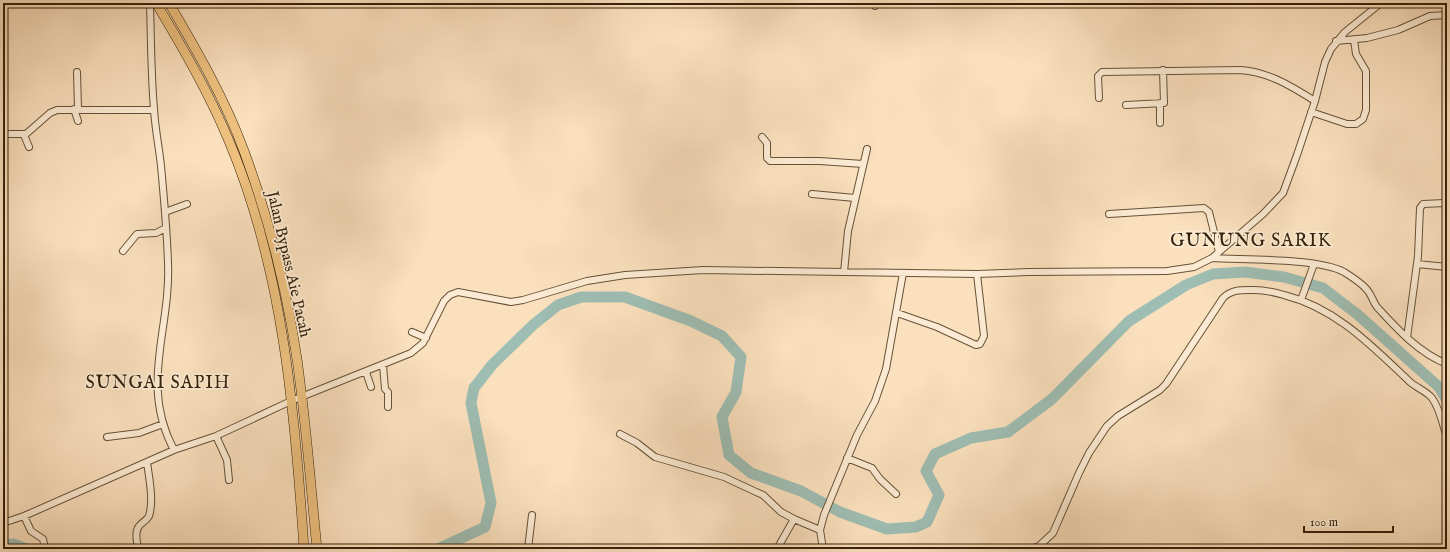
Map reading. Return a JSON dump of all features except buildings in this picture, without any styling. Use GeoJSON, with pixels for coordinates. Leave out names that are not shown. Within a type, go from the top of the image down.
{"type":"FeatureCollection","features":[{"type":"Feature","properties":{"kind":"highway","name":"Jalan Bypass Aie Pacah"},"geometry":{"type":"LineString","coordinates":[[169,4],[195,47],[238,135],[253,178],[279,271],[290,325],[302,398],[317,549]]}},
{"type":"Feature","properties":{"kind":"highway","name":"Jalan Bypass Aie Pacah"},"geometry":{"type":"LineString","coordinates":[[158,6],[178,38],[204,87],[229,141],[245,184],[267,258],[281,328],[291,402],[304,549]]}},
{"type":"Feature","properties":{"kind":"street"},"geometry":{"type":"LineString","coordinates":[[150,3],[154,110],[166,228],[168,281],[156,385],[163,424],[174,450]]}},
{"type":"Feature","properties":{"kind":"street"},"geometry":{"type":"LineString","coordinates":[[3,523],[24,516],[174,450],[216,436],[291,402],[411,353],[426,338],[444,301],[450,295],[458,292],[511,302],[523,300],[587,281],[624,275],[710,270],[977,274],[1182,270],[1203,264],[1263,214],[1283,193],[1315,101],[1325,62],[1336,41],[1381,3]]}},
{"type":"Feature","properties":{"kind":"street"},"geometry":{"type":"LineString","coordinates":[[1336,41],[1354,40],[1398,30],[1430,16],[1447,15]]}},
{"type":"Feature","properties":{"kind":"street"},"geometry":{"type":"LineString","coordinates":[[1311,112],[1347,124],[1356,124],[1363,119],[1366,110],[1366,71],[1356,54],[1354,40]]}},
{"type":"Feature","properties":{"kind":"street"},"geometry":{"type":"LineString","coordinates":[[1099,98],[1098,76],[1100,72],[1163,70],[1252,71],[1283,81],[1315,101]]}},
{"type":"Feature","properties":{"kind":"street"},"geometry":{"type":"LineString","coordinates":[[1126,105],[1163,103],[1165,100],[1163,70]]}},
{"type":"Feature","properties":{"kind":"street"},"geometry":{"type":"LineString","coordinates":[[77,72],[76,109],[78,121]]}},
{"type":"Feature","properties":{"kind":"street"},"geometry":{"type":"LineString","coordinates":[[1160,103],[1160,122]]}},
{"type":"Feature","properties":{"kind":"street"},"geometry":{"type":"LineString","coordinates":[[3,134],[24,135],[34,129],[50,113],[57,110],[154,110]]}},
{"type":"Feature","properties":{"kind":"street"},"geometry":{"type":"LineString","coordinates":[[24,135],[29,147]]}},
{"type":"Feature","properties":{"kind":"street"},"geometry":{"type":"LineString","coordinates":[[762,137],[767,142],[767,158],[770,162],[820,161],[864,164]]}},
{"type":"Feature","properties":{"kind":"street"},"geometry":{"type":"LineString","coordinates":[[844,272],[848,231],[867,149]]}},
{"type":"Feature","properties":{"kind":"street"},"geometry":{"type":"LineString","coordinates":[[812,194],[855,198]]}},
{"type":"Feature","properties":{"kind":"street"},"geometry":{"type":"LineString","coordinates":[[1407,338],[1417,264],[1420,206],[1424,204],[1445,203]]}},
{"type":"Feature","properties":{"kind":"street"},"geometry":{"type":"LineString","coordinates":[[164,212],[187,204]]}},
{"type":"Feature","properties":{"kind":"street"},"geometry":{"type":"LineString","coordinates":[[1109,214],[1204,208],[1209,212],[1219,252]]}},
{"type":"Feature","properties":{"kind":"street"},"geometry":{"type":"LineString","coordinates":[[124,251],[137,234],[156,233],[166,228]]}},
{"type":"Feature","properties":{"kind":"street"},"geometry":{"type":"LineString","coordinates":[[1212,258],[1314,264],[1343,272],[1352,277],[1368,290],[1376,306],[1407,338],[1433,358],[1447,364]]}},
{"type":"Feature","properties":{"kind":"street"},"geometry":{"type":"LineString","coordinates":[[1302,297],[1314,264]]}},
{"type":"Feature","properties":{"kind":"street"},"geometry":{"type":"LineString","coordinates":[[1417,264],[1447,267]]}},
{"type":"Feature","properties":{"kind":"street"},"geometry":{"type":"LineString","coordinates":[[823,549],[820,530],[824,515],[847,458],[875,401],[886,369],[903,273]]}},
{"type":"Feature","properties":{"kind":"street"},"geometry":{"type":"LineString","coordinates":[[897,313],[937,327],[976,345],[980,344],[984,336],[977,274]]}},
{"type":"Feature","properties":{"kind":"street"},"geometry":{"type":"LineString","coordinates":[[1030,549],[1038,546],[1053,533],[1086,460],[1107,426],[1118,416],[1160,390],[1166,384],[1223,298],[1236,290],[1258,290],[1302,297],[1337,318],[1367,341],[1414,385],[1427,393],[1438,409],[1447,438]]}},
{"type":"Feature","properties":{"kind":"street"},"geometry":{"type":"LineString","coordinates":[[412,332],[426,338]]}},
{"type":"Feature","properties":{"kind":"street"},"geometry":{"type":"LineString","coordinates":[[383,365],[385,389],[388,392],[388,407]]}},
{"type":"Feature","properties":{"kind":"street"},"geometry":{"type":"LineString","coordinates":[[366,372],[371,387]]}},
{"type":"Feature","properties":{"kind":"street"},"geometry":{"type":"LineString","coordinates":[[107,437],[139,433],[163,424]]}},
{"type":"Feature","properties":{"kind":"street"},"geometry":{"type":"LineString","coordinates":[[620,434],[637,443],[654,457],[724,477],[763,495],[781,512],[820,530]]}},
{"type":"Feature","properties":{"kind":"street"},"geometry":{"type":"LineString","coordinates":[[216,436],[227,460],[229,480]]}},
{"type":"Feature","properties":{"kind":"street"},"geometry":{"type":"LineString","coordinates":[[847,458],[872,468],[880,479],[896,494]]}},
{"type":"Feature","properties":{"kind":"street"},"geometry":{"type":"LineString","coordinates":[[138,549],[136,531],[137,528],[147,519],[150,511],[150,490],[147,462]]}},
{"type":"Feature","properties":{"kind":"street"},"geometry":{"type":"LineString","coordinates":[[528,549],[532,515]]}},
{"type":"Feature","properties":{"kind":"street"},"geometry":{"type":"LineString","coordinates":[[24,516],[31,531],[42,537],[45,547]]}},
{"type":"Feature","properties":{"kind":"street"},"geometry":{"type":"LineString","coordinates":[[777,549],[794,519]]}},
{"type":"Feature","properties":{"kind":"waterway"},"geometry":{"type":"LineString","coordinates":[[438,549],[485,527],[491,503],[471,403],[474,388],[492,365],[533,325],[558,305],[581,297],[625,297],[691,321],[722,336],[741,357],[736,392],[722,417],[729,455],[751,473],[801,491],[840,512],[887,529],[916,527],[927,522],[939,495],[926,471],[935,454],[971,438],[1008,432],[1052,399],[1129,321],[1186,285],[1213,274],[1245,272],[1284,277],[1323,288],[1357,314],[1439,387],[1447,400]]}},
{"type":"Feature","properties":{"kind":"waterway"},"geometry":{"type":"LineString","coordinates":[[3,545],[13,544],[26,549]]}},
{"type":"Feature","properties":{"kind":"district","name":"GUNUNG SARIK"},"geometry":{"type":"Point","coordinates":[1251,240]}},
{"type":"Feature","properties":{"kind":"district","name":"SUNGAI SAPIH"},"geometry":{"type":"Point","coordinates":[158,382]}}]}
